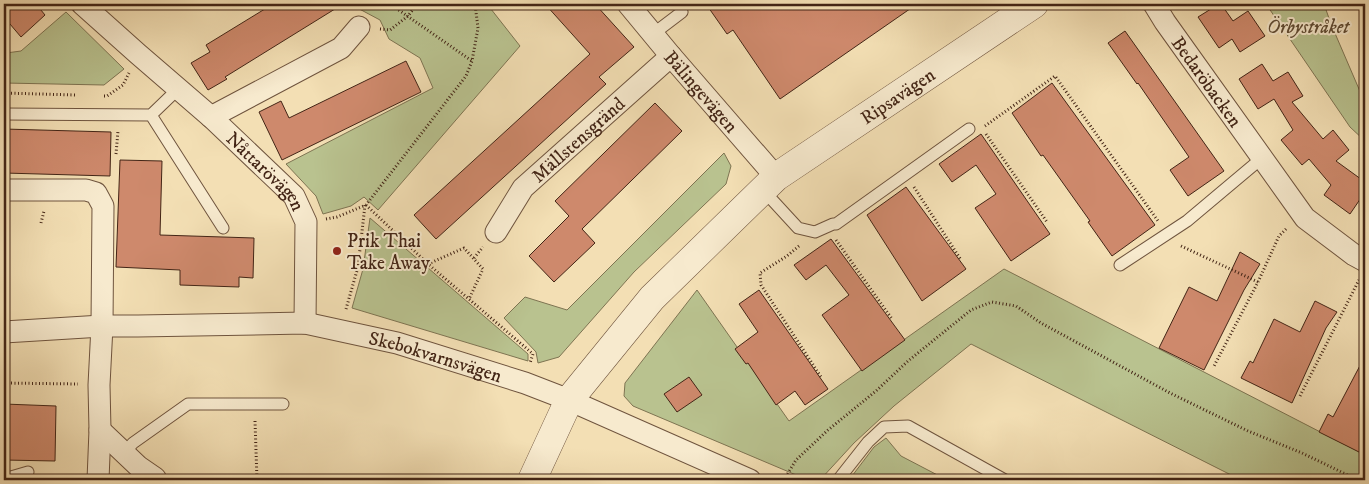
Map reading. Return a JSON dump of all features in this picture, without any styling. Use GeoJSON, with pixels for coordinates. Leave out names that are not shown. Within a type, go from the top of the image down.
{"type":"FeatureCollection","features":[{"type":"Feature","properties":{"kind":"street","name":"Nåttarövägen"},"geometry":{"type":"LineString","coordinates":[[82,4],[212,117],[294,196],[306,222],[305,323]]}},
{"type":"Feature","properties":{"kind":"street","name":"Bälingevägen"},"geometry":{"type":"LineString","coordinates":[[628,4],[671,56],[769,183]]}},
{"type":"Feature","properties":{"kind":"street","name":"Bedaröbacken"},"geometry":{"type":"LineString","coordinates":[[1154,4],[1305,218],[1354,255],[1363,268]]}},
{"type":"Feature","properties":{"kind":"street","name":"Ripsavägen"},"geometry":{"type":"LineString","coordinates":[[532,480],[569,400],[652,298],[769,183],[1020,10]]}},
{"type":"Feature","properties":{"kind":"street","name":"Nåttarövägen"},"geometry":{"type":"LineString","coordinates":[[212,117],[341,48],[360,27]]}},
{"type":"Feature","properties":{"kind":"street","name":"Mällstensgränd"},"geometry":{"type":"LineString","coordinates":[[496,232],[523,188],[671,56]]}},
{"type":"Feature","properties":{"kind":"street"},"geometry":{"type":"LineString","coordinates":[[4,190],[86,190],[96,193],[103,206],[98,480]]}},
{"type":"Feature","properties":{"kind":"street","name":"Skebokvarnsvägen"},"geometry":{"type":"LineString","coordinates":[[4,332],[102,326],[305,323],[397,343],[525,383],[569,400],[750,480]]}},
{"type":"Feature","properties":{"kind":"street"},"geometry":{"type":"LineString","coordinates":[[100,430],[155,480]]}},
{"type":"Feature","properties":{"kind":"lane"},"geometry":{"type":"LineString","coordinates":[[653,34],[682,12],[679,4]]}},
{"type":"Feature","properties":{"kind":"lane"},"geometry":{"type":"LineString","coordinates":[[4,114],[151,115],[178,89]]}},
{"type":"Feature","properties":{"kind":"lane"},"geometry":{"type":"LineString","coordinates":[[151,115],[223,228]]}},
{"type":"Feature","properties":{"kind":"lane"},"geometry":{"type":"LineString","coordinates":[[769,183],[798,228],[815,232],[836,224],[969,129]]}},
{"type":"Feature","properties":{"kind":"lane"},"geometry":{"type":"LineString","coordinates":[[1120,264],[1187,221],[1262,158]]}},
{"type":"Feature","properties":{"kind":"lane"},"geometry":{"type":"LineString","coordinates":[[124,453],[133,443],[188,404],[283,404]]}},
{"type":"Feature","properties":{"kind":"lane"},"geometry":{"type":"LineString","coordinates":[[838,480],[868,442],[884,427],[908,426],[1005,480]]}},
{"type":"Feature","properties":{"kind":"lane"},"geometry":{"type":"LineString","coordinates":[[4,480],[28,472]]}},
{"type":"Feature","properties":{"kind":"path"},"geometry":{"type":"LineString","coordinates":[[390,4],[472,61]]}},
{"type":"Feature","properties":{"kind":"path"},"geometry":{"type":"LineString","coordinates":[[360,27],[390,30],[408,16],[417,4]]}},
{"type":"Feature","properties":{"kind":"path"},"geometry":{"type":"LineString","coordinates":[[306,222],[337,217],[366,205],[466,76],[472,61],[478,28],[475,4]]}},
{"type":"Feature","properties":{"kind":"path"},"geometry":{"type":"LineString","coordinates":[[97,96],[106,96],[122,85],[138,54]]}},
{"type":"Feature","properties":{"kind":"path"},"geometry":{"type":"LineString","coordinates":[[1047,222],[980,127],[1055,76],[1167,234],[1180,246],[1258,282]]}},
{"type":"Feature","properties":{"kind":"path"},"geometry":{"type":"LineString","coordinates":[[4,93],[78,95]]}},
{"type":"Feature","properties":{"kind":"path"},"geometry":{"type":"LineString","coordinates":[[116,154],[118,115]]}},
{"type":"Feature","properties":{"kind":"path"},"geometry":{"type":"LineString","coordinates":[[906,174],[962,260]]}},
{"type":"Feature","properties":{"kind":"path"},"geometry":{"type":"LineString","coordinates":[[366,205],[428,264],[533,354],[525,383]]}},
{"type":"Feature","properties":{"kind":"path"},"geometry":{"type":"LineString","coordinates":[[340,330],[358,267],[366,205]]}},
{"type":"Feature","properties":{"kind":"path"},"geometry":{"type":"LineString","coordinates":[[1213,368],[1258,282],[1279,236],[1303,215]]}},
{"type":"Feature","properties":{"kind":"path"},"geometry":{"type":"LineString","coordinates":[[826,227],[892,319]]}},
{"type":"Feature","properties":{"kind":"path"},"geometry":{"type":"LineString","coordinates":[[815,232],[787,256],[760,273],[761,285],[821,377]]}},
{"type":"Feature","properties":{"kind":"path"},"geometry":{"type":"LineString","coordinates":[[428,264],[464,248],[483,269],[469,299]]}},
{"type":"Feature","properties":{"kind":"path"},"geometry":{"type":"LineString","coordinates":[[1300,396],[1363,268]]}},
{"type":"Feature","properties":{"kind":"path"},"geometry":{"type":"LineString","coordinates":[[784,480],[796,460],[908,361],[971,310],[992,302],[1016,306],[1041,323],[1170,393],[1248,431],[1302,453],[1358,480]]}},
{"type":"Feature","properties":{"kind":"path"},"geometry":{"type":"LineString","coordinates":[[4,383],[99,385]]}},
{"type":"Feature","properties":{"kind":"path"},"geometry":{"type":"LineString","coordinates":[[256,403],[257,480]]}},
{"type":"Feature","properties":{"kind":"green space"},"geometry":{"type":"Polygon","coordinates":[[[350,4],[487,4],[520,46],[378,210],[364,197],[351,206],[323,214],[316,196],[286,164],[433,88],[420,58],[389,39],[380,20],[350,4]]]}},
{"type":"Feature","properties":{"kind":"green space","name":"Örbystråket"},"geometry":{"type":"Polygon","coordinates":[[[1266,4],[1324,4],[1365,103],[1365,141],[1350,127],[1266,4]]]}},
{"type":"Feature","properties":{"kind":"green space"},"geometry":{"type":"Polygon","coordinates":[[[66,12],[124,69],[104,85],[4,83],[4,51],[6,53],[21,51],[66,12]]]}},
{"type":"Feature","properties":{"kind":"green space"},"geometry":{"type":"Polygon","coordinates":[[[724,153],[731,166],[726,184],[634,272],[559,357],[538,363],[536,352],[504,318],[525,297],[567,310],[724,153]]]}},
{"type":"Feature","properties":{"kind":"green space"},"geometry":{"type":"Polygon","coordinates":[[[370,218],[528,354],[528,361],[352,308],[363,269],[370,218]]]}},
{"type":"Feature","properties":{"kind":"green space"},"geometry":{"type":"Polygon","coordinates":[[[1004,269],[1365,455],[1365,480],[1241,480],[971,344],[894,406],[854,443],[820,480],[808,480],[633,406],[624,396],[625,383],[697,290],[789,421],[1004,269]]]}},
{"type":"Feature","properties":{"kind":"green space"},"geometry":{"type":"Polygon","coordinates":[[[886,438],[901,456],[947,480],[849,480],[874,447],[886,438]]]}},
{"type":"Feature","properties":{"kind":"building"},"geometry":{"type":"Polygon","coordinates":[[[4,4],[36,4],[45,15],[21,37],[4,17],[4,4]]]}},
{"type":"Feature","properties":{"kind":"building"},"geometry":{"type":"Polygon","coordinates":[[[273,4],[343,4],[225,77],[227,79],[208,90],[191,63],[210,52],[206,45],[273,4]]]}},
{"type":"Feature","properties":{"kind":"building"},"geometry":{"type":"Polygon","coordinates":[[[545,4],[595,4],[634,47],[599,77],[606,84],[436,239],[414,215],[590,54],[545,4]]]}},
{"type":"Feature","properties":{"kind":"building"},"geometry":{"type":"Polygon","coordinates":[[[706,4],[917,4],[780,99],[733,30],[727,34],[706,4]]]}},
{"type":"Feature","properties":{"kind":"building"},"geometry":{"type":"Polygon","coordinates":[[[1221,4],[1233,21],[1248,11],[1265,36],[1240,52],[1232,39],[1219,48],[1198,17],[1221,4]]]}},
{"type":"Feature","properties":{"kind":"building"},"geometry":{"type":"Polygon","coordinates":[[[1125,31],[1224,171],[1188,196],[1170,170],[1189,157],[1108,43],[1125,31]]]}},
{"type":"Feature","properties":{"kind":"building"},"geometry":{"type":"Polygon","coordinates":[[[406,61],[421,92],[282,160],[259,112],[281,101],[289,118],[406,61]]]}},
{"type":"Feature","properties":{"kind":"building"},"geometry":{"type":"Polygon","coordinates":[[[1262,64],[1273,81],[1288,72],[1303,96],[1292,102],[1323,139],[1333,130],[1349,150],[1336,161],[1365,182],[1365,192],[1350,214],[1324,195],[1331,185],[1309,159],[1302,165],[1281,140],[1293,130],[1274,99],[1258,109],[1239,79],[1262,64]]]}},
{"type":"Feature","properties":{"kind":"building"},"geometry":{"type":"Polygon","coordinates":[[[1052,83],[1155,225],[1112,256],[1088,222],[1090,221],[1043,155],[1041,156],[1012,113],[1052,83]]]}},
{"type":"Feature","properties":{"kind":"building"},"geometry":{"type":"Polygon","coordinates":[[[655,103],[682,131],[582,229],[595,243],[554,282],[529,256],[569,216],[555,201],[655,103]]]}},
{"type":"Feature","properties":{"kind":"building"},"geometry":{"type":"Polygon","coordinates":[[[4,129],[111,132],[110,176],[4,173],[4,129]]]}},
{"type":"Feature","properties":{"kind":"building"},"geometry":{"type":"Polygon","coordinates":[[[981,134],[1050,234],[1011,261],[975,208],[996,194],[976,165],[952,182],[939,164],[981,134]]]}},
{"type":"Feature","properties":{"kind":"building"},"geometry":{"type":"Polygon","coordinates":[[[120,160],[162,161],[160,235],[254,238],[253,278],[239,277],[239,287],[180,285],[180,270],[116,267],[120,160]]]}},
{"type":"Feature","properties":{"kind":"building"},"geometry":{"type":"Polygon","coordinates":[[[906,187],[966,269],[922,301],[867,215],[906,187]]]}},
{"type":"Feature","properties":{"kind":"building"},"geometry":{"type":"Polygon","coordinates":[[[831,239],[905,340],[862,371],[822,315],[849,295],[826,265],[806,280],[794,265],[831,239]]]}},
{"type":"Feature","properties":{"kind":"building"},"geometry":{"type":"Polygon","coordinates":[[[1240,252],[1260,264],[1244,290],[1204,370],[1159,348],[1189,287],[1217,301],[1240,252]]]}},
{"type":"Feature","properties":{"kind":"building"},"geometry":{"type":"Polygon","coordinates":[[[759,290],[828,389],[805,405],[795,391],[776,405],[748,363],[746,364],[735,349],[758,332],[739,304],[759,290]]]}},
{"type":"Feature","properties":{"kind":"building"},"geometry":{"type":"Polygon","coordinates":[[[1315,301],[1337,312],[1326,328],[1292,403],[1241,378],[1250,361],[1253,363],[1274,319],[1300,332],[1315,301]]]}},
{"type":"Feature","properties":{"kind":"building"},"geometry":{"type":"Polygon","coordinates":[[[1365,356],[1365,455],[1319,432],[1328,414],[1333,417],[1365,356]]]}},
{"type":"Feature","properties":{"kind":"building"},"geometry":{"type":"Polygon","coordinates":[[[689,377],[702,395],[677,412],[664,394],[689,377]]]}},
{"type":"Feature","properties":{"kind":"building"},"geometry":{"type":"Polygon","coordinates":[[[4,404],[56,406],[55,461],[4,460],[4,404]]]}},
{"type":"Feature","properties":{"kind":"place","name":"Prik Thai Take Away"},"geometry":{"type":"Point","coordinates":[337,251]}}]}
